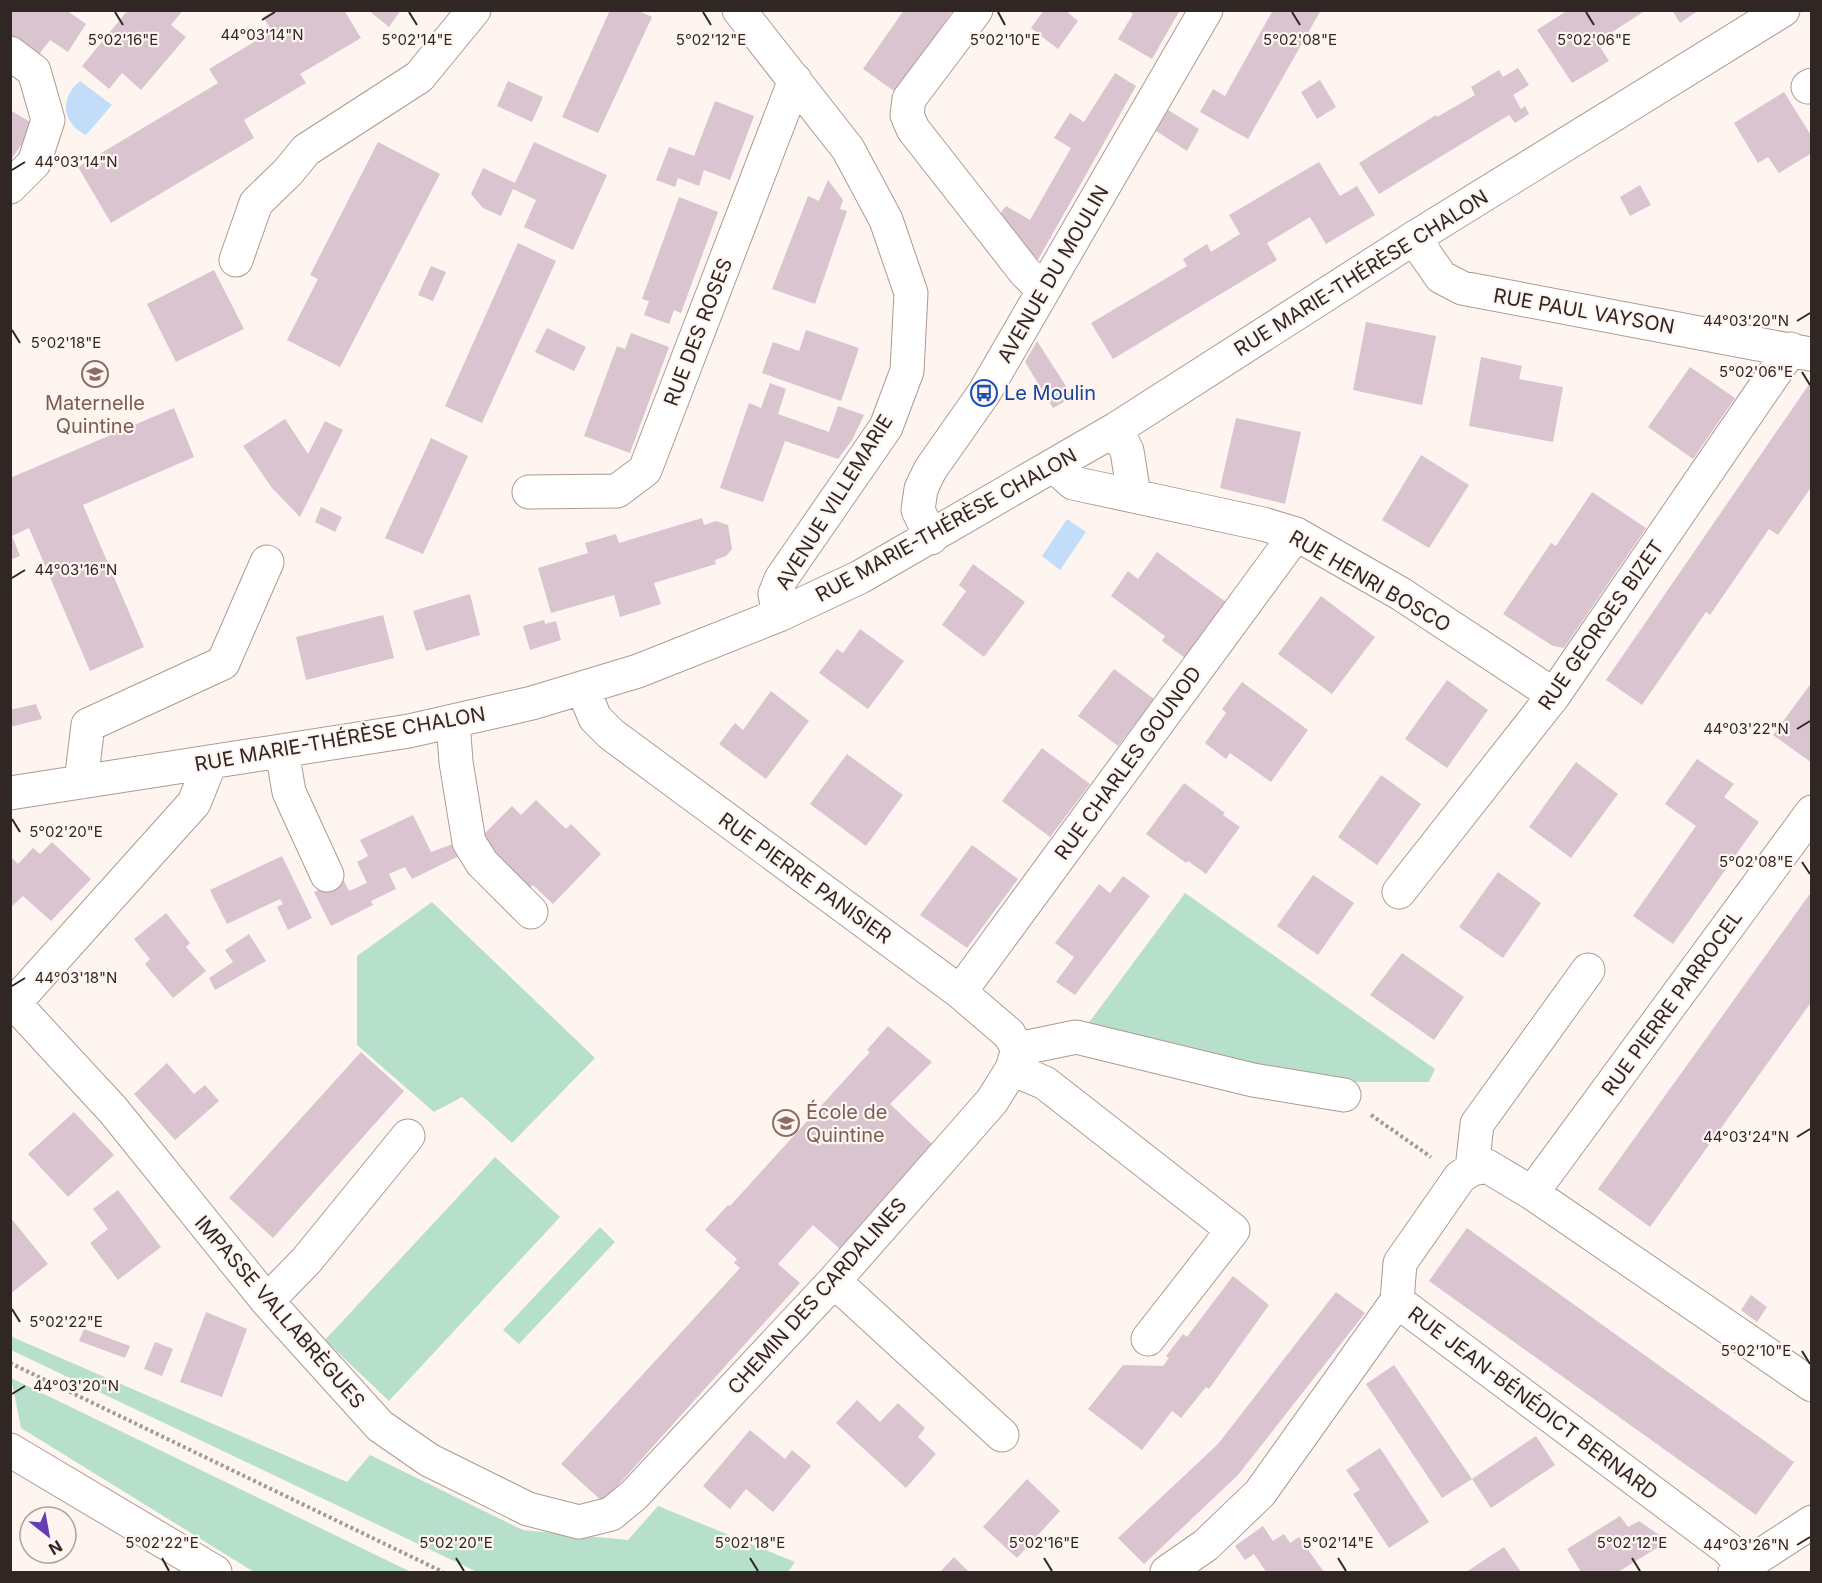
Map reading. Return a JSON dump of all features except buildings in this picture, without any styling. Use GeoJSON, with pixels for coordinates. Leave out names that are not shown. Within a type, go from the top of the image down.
{"type":"FeatureCollection","features":[{"type":"Feature","properties":{"kind":"street"},"geometry":{"type":"LineString","coordinates":[[236,260],[256,203],[288,172],[306,150],[420,77],[474,10]]}},
{"type":"Feature","properties":{"kind":"street"},"geometry":{"type":"LineString","coordinates":[[976,10],[909,99],[906,115],[913,129],[1025,272],[1043,290]]}},
{"type":"Feature","properties":{"kind":"street","name":"AVENUE DU MOULIN"},"geometry":{"type":"LineString","coordinates":[[931,538],[918,510],[921,489],[930,470],[984,393],[1206,10]]}},
{"type":"Feature","properties":{"kind":"street","name":"RUE MARIE-THÉRÈSE CHALON"},"geometry":{"type":"LineString","coordinates":[[10,793],[409,731],[453,721],[584,689],[638,671],[779,615],[860,577],[931,538],[1116,429],[1414,238],[1783,10]]}},
{"type":"Feature","properties":{"kind":"street","name":"AVENUE VILLEMARIE"},"geometry":{"type":"LineString","coordinates":[[746,14],[853,159],[886,220],[911,293],[907,371],[886,427],[781,579],[775,594],[779,615]]}},
{"type":"Feature","properties":{"kind":"street"},"geometry":{"type":"LineString","coordinates":[[10,53],[34,71],[48,120],[34,163],[10,186]]}},
{"type":"Feature","properties":{"kind":"street","name":"RUE DES ROSES"},"geometry":{"type":"LineString","coordinates":[[529,492],[617,491],[645,470],[795,80]]}},
{"type":"Feature","properties":{"kind":"street","name":"RUE PAUL VAYSON"},"geometry":{"type":"LineString","coordinates":[[1414,238],[1441,277],[1462,288],[1801,352]]}},
{"type":"Feature","properties":{"kind":"street","name":"RUE GEORGES BIZET"},"geometry":{"type":"LineString","coordinates":[[1399,892],[1554,695],[1801,352]]}},
{"type":"Feature","properties":{"kind":"street"},"geometry":{"type":"LineString","coordinates":[[1116,429],[1126,451],[1134,495]]}},
{"type":"Feature","properties":{"kind":"street","name":"RUE HENRI BOSCO"},"geometry":{"type":"LineString","coordinates":[[1054,466],[1073,483],[1263,524],[1296,534],[1401,594],[1554,695]]}},
{"type":"Feature","properties":{"kind":"street","name":"RUE CHARLES GOUNOD"},"geometry":{"type":"LineString","coordinates":[[960,993],[1296,534]]}},
{"type":"Feature","properties":{"kind":"street"},"geometry":{"type":"LineString","coordinates":[[81,782],[88,725],[223,663],[267,562]]}},
{"type":"Feature","properties":{"kind":"street","name":"RUE PIERRE PANISIER"},"geometry":{"type":"LineString","coordinates":[[584,689],[595,718],[611,734],[960,993],[1009,1034],[1015,1059]]}},
{"type":"Feature","properties":{"kind":"street"},"geometry":{"type":"LineString","coordinates":[[453,721],[456,762],[469,842],[482,863],[531,912]]}},
{"type":"Feature","properties":{"kind":"street"},"geometry":{"type":"LineString","coordinates":[[282,751],[289,792],[327,875]]}},
{"type":"Feature","properties":{"kind":"street"},"geometry":{"type":"LineString","coordinates":[[12,1005],[194,803],[210,763]]}},
{"type":"Feature","properties":{"kind":"street","name":"RUE PIERRE PARROCEL"},"geometry":{"type":"LineString","coordinates":[[1532,1193],[1812,812]]}},
{"type":"Feature","properties":{"kind":"street"},"geometry":{"type":"LineString","coordinates":[[1466,1173],[1477,1124],[1588,970]]}},
{"type":"Feature","properties":{"kind":"street","name":"IMPASSE VALLABRÈGUES"},"geometry":{"type":"LineString","coordinates":[[12,1005],[113,1110],[267,1301],[380,1426],[429,1460],[528,1509],[579,1522],[611,1514]]}},
{"type":"Feature","properties":{"kind":"street"},"geometry":{"type":"LineString","coordinates":[[1015,1059],[1076,1037],[1253,1080],[1344,1095]]}},
{"type":"Feature","properties":{"kind":"street"},"geometry":{"type":"LineString","coordinates":[[1015,1059],[1233,1230],[1148,1339]]}},
{"type":"Feature","properties":{"kind":"street","name":"CHEMIN DES CARDALINES"},"geometry":{"type":"LineString","coordinates":[[611,1514],[634,1495],[834,1281],[992,1101],[1015,1059]]}},
{"type":"Feature","properties":{"kind":"street"},"geometry":{"type":"LineString","coordinates":[[267,1301],[306,1260],[408,1136]]}},
{"type":"Feature","properties":{"kind":"street"},"geometry":{"type":"LineString","coordinates":[[1466,1173],[1487,1166],[1532,1193],[1812,1385]]}},
{"type":"Feature","properties":{"kind":"street","name":"RUE JEAN-BÉNÉDICT BERNARD"},"geometry":{"type":"LineString","coordinates":[[1466,1173],[1400,1263],[1397,1301],[1728,1549],[1740,1570]]}},
{"type":"Feature","properties":{"kind":"street"},"geometry":{"type":"LineString","coordinates":[[834,1281],[1002,1435]]}},
{"type":"Feature","properties":{"kind":"street"},"geometry":{"type":"LineString","coordinates":[[1167,1572],[1206,1545],[1260,1493],[1397,1301]]}},
{"type":"Feature","properties":{"kind":"street"},"geometry":{"type":"LineString","coordinates":[[10,1449],[215,1572]]}},
{"type":"Feature","properties":{"kind":"street"},"geometry":{"type":"LineString","coordinates":[[1740,1570],[1812,1522]]}},
{"type":"Feature","properties":{"kind":"path"},"geometry":{"type":"LineString","coordinates":[[1344,1095],[1466,1173]]}},
{"type":"Feature","properties":{"kind":"path"},"geometry":{"type":"LineString","coordinates":[[10,1363],[442,1572]]}},
{"type":"Feature","properties":{"kind":"green space"},"geometry":{"type":"Polygon","coordinates":[[[1185,893],[1435,1069],[1429,1082],[1333,1082],[1085,1028],[1185,893]]]}},
{"type":"Feature","properties":{"kind":"green space"},"geometry":{"type":"Polygon","coordinates":[[[432,902],[595,1058],[512,1143],[462,1097],[434,1112],[357,1045],[357,956],[432,902]]]}},
{"type":"Feature","properties":{"kind":"green space"},"geometry":{"type":"Polygon","coordinates":[[[495,1157],[560,1217],[389,1401],[325,1340],[495,1157]]]}},
{"type":"Feature","properties":{"kind":"green space"},"geometry":{"type":"Polygon","coordinates":[[[600,1227],[615,1242],[519,1344],[503,1330],[600,1227]]]}},
{"type":"Feature","properties":{"kind":"green space"},"geometry":{"type":"Polygon","coordinates":[[[10,1336],[347,1482],[370,1455],[523,1530],[628,1540],[658,1506],[795,1562],[788,1572],[477,1572],[11,1350],[10,1336]]]}},
{"type":"Feature","properties":{"kind":"green space"},"geometry":{"type":"Polygon","coordinates":[[[11,1378],[411,1572],[254,1572],[21,1428],[11,1378]]]}},
{"type":"Feature","properties":{"kind":"water"},"geometry":{"type":"Polygon","coordinates":[[[80,81],[112,105],[86,135],[72,124],[66,110],[69,95],[80,81]]]}},
{"type":"Feature","properties":{"kind":"water"},"geometry":{"type":"Polygon","coordinates":[[[1067,519],[1086,532],[1060,570],[1042,556],[1067,519]]]}},
{"type":"Feature","properties":{"kind":"place","name":"Maternelle Quintine"},"geometry":{"type":"Point","coordinates":[95,374]}},
{"type":"Feature","properties":{"kind":"place","name":"Le Moulin"},"geometry":{"type":"Point","coordinates":[984,393]}},
{"type":"Feature","properties":{"kind":"place","name":"École de Quintine"},"geometry":{"type":"Point","coordinates":[786,1123]}}]}
